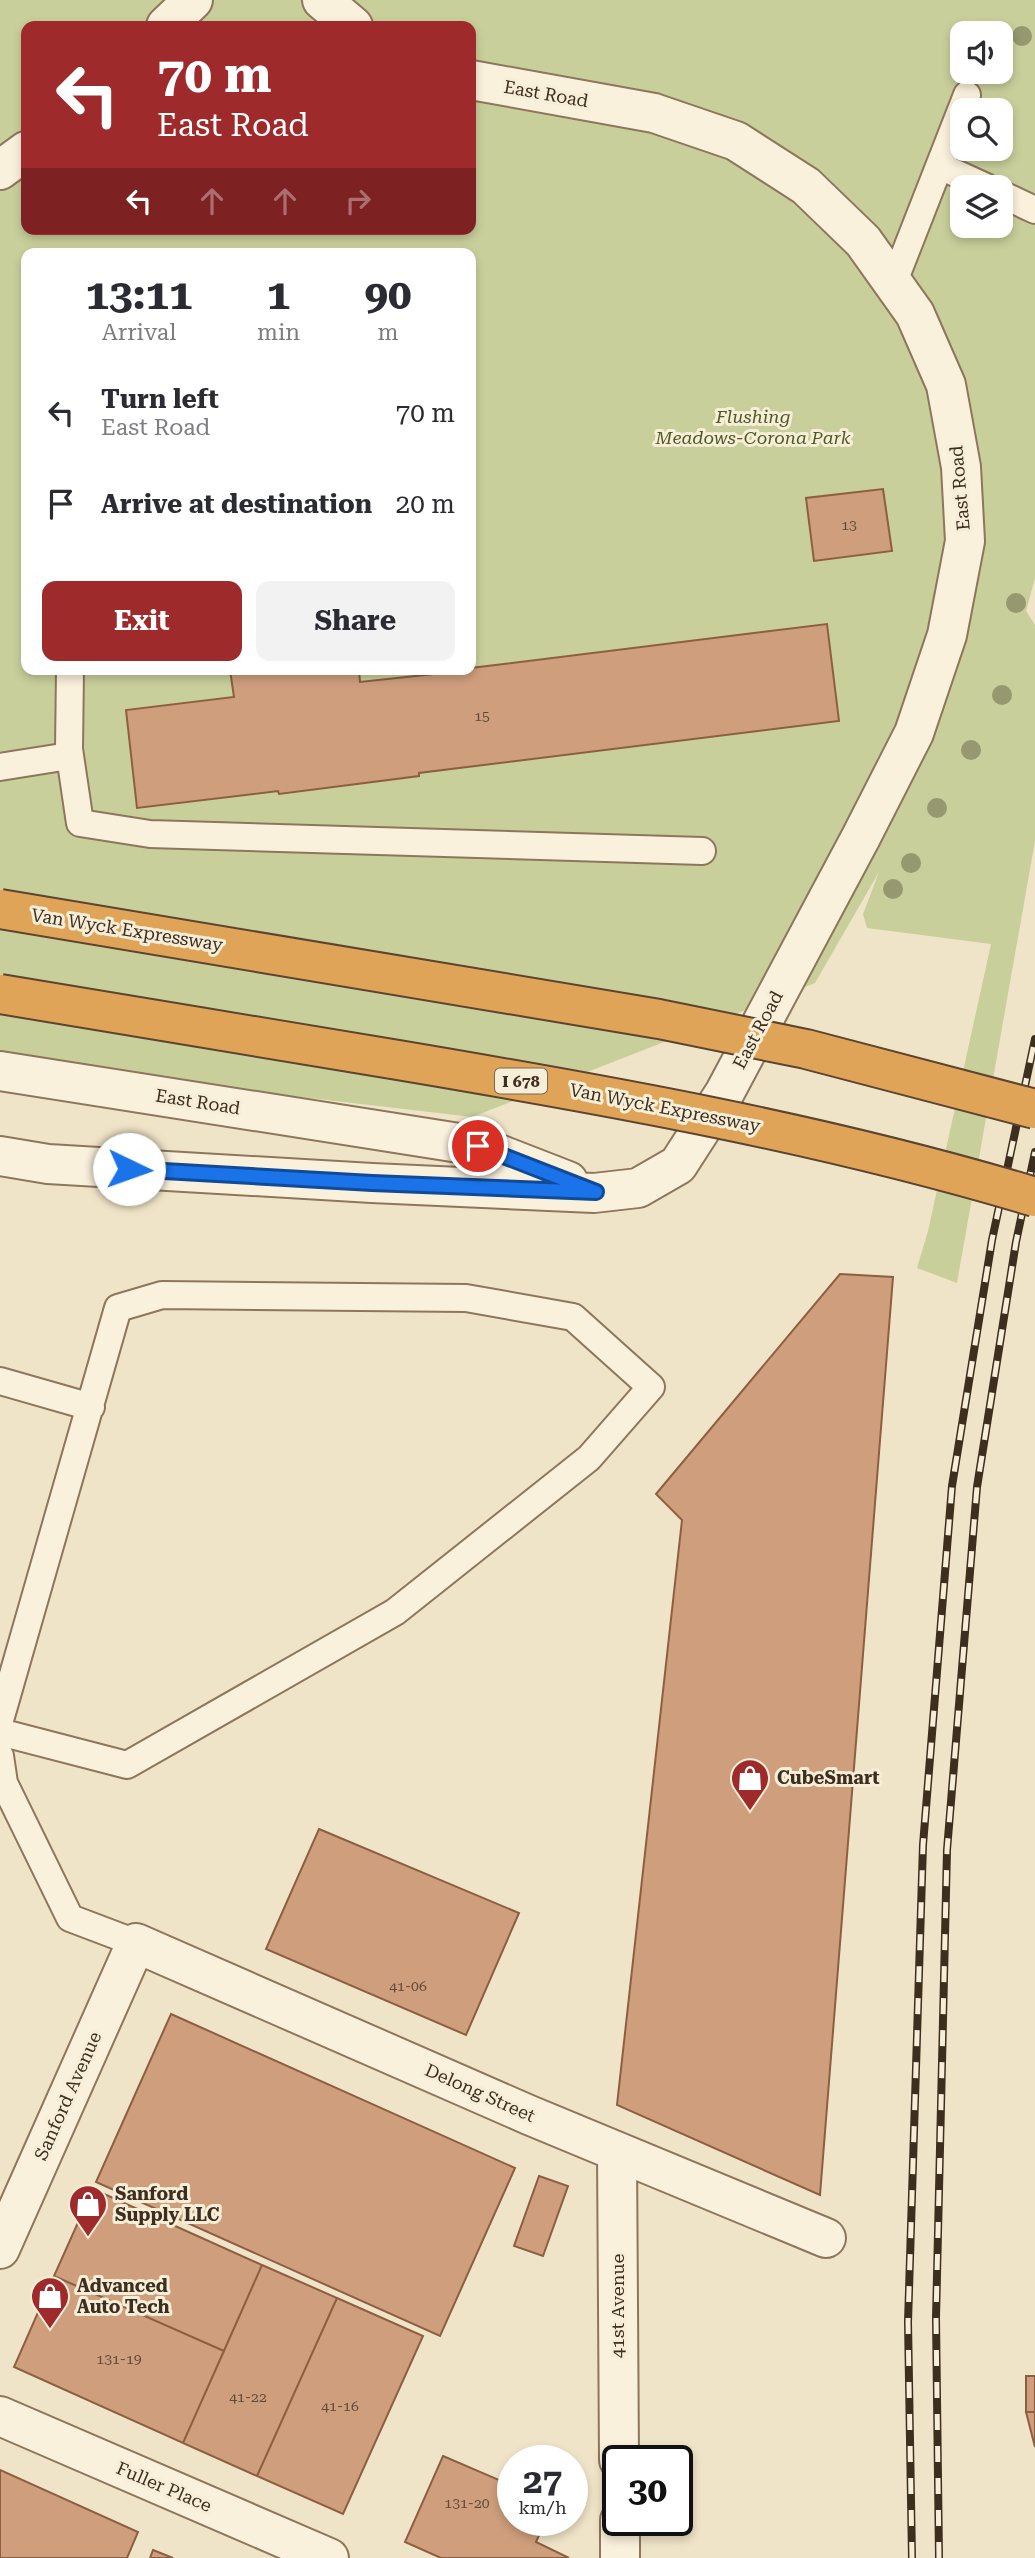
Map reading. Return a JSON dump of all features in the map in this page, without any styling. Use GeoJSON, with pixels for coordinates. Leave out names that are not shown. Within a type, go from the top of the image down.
{"type":"FeatureCollection","features":[{"type":"Feature","properties":{"kind":"highway","name":"Van Wyck Expressway"},"geometry":{"type":"LineString","coordinates":[[0,909],[659,1019],[806,1049],[1035,1109]]}},
{"type":"Feature","properties":{"kind":"highway","name":"Van Wyck Expressway"},"geometry":{"type":"LineString","coordinates":[[0,994],[643,1103],[786,1131],[964,1175],[1035,1196]]}},
{"type":"Feature","properties":{"kind":"street"},"geometry":{"type":"LineString","coordinates":[[171,21],[193,0]]}},
{"type":"Feature","properties":{"kind":"street"},"geometry":{"type":"LineString","coordinates":[[322,0],[347,21]]}},
{"type":"Feature","properties":{"kind":"street","name":"East Road"},"geometry":{"type":"LineString","coordinates":[[0,1071],[478,1146],[596,1192],[638,1188],[678,1165],[725,1092],[862,837],[914,733],[947,635],[965,541],[961,467],[946,385],[915,314],[863,242],[806,186],[736,141],[654,113],[476,81]]}},
{"type":"Feature","properties":{"kind":"street"},"geometry":{"type":"LineString","coordinates":[[0,170],[21,155]]}},
{"type":"Feature","properties":{"kind":"street"},"geometry":{"type":"LineString","coordinates":[[0,1156],[61,1165],[372,1183],[596,1192]]}},
{"type":"Feature","properties":{"kind":"street","name":"Delong Street"},"geometry":{"type":"LineString","coordinates":[[136,1943],[617,2152],[826,2238]]}},
{"type":"Feature","properties":{"kind":"street","name":"Sanford Avenue"},"geometry":{"type":"LineString","coordinates":[[0,2249],[17,2179],[136,1943]]}},
{"type":"Feature","properties":{"kind":"street","name":"41st Avenue"},"geometry":{"type":"LineString","coordinates":[[617,2152],[619,2445]]}},
{"type":"Feature","properties":{"kind":"street","name":"Fuller Place"},"geometry":{"type":"LineString","coordinates":[[0,2416],[329,2558]]}},
{"type":"Feature","properties":{"kind":"street"},"geometry":{"type":"LineString","coordinates":[[620,2536],[620,2558]]}},
{"type":"Feature","properties":{"kind":"lane"},"geometry":{"type":"LineString","coordinates":[[893,284],[967,95]]}},
{"type":"Feature","properties":{"kind":"lane"},"geometry":{"type":"LineString","coordinates":[[940,166],[960,175]]}},
{"type":"Feature","properties":{"kind":"lane"},"geometry":{"type":"LineString","coordinates":[[1013,200],[1035,210]]}},
{"type":"Feature","properties":{"kind":"lane"},"geometry":{"type":"LineString","coordinates":[[70,675],[69,756],[80,822],[150,834],[702,851]]}},
{"type":"Feature","properties":{"kind":"lane"},"geometry":{"type":"LineString","coordinates":[[0,767],[69,756]]}},
{"type":"Feature","properties":{"kind":"lane"},"geometry":{"type":"LineString","coordinates":[[0,1720],[118,1308],[162,1295],[466,1298],[573,1317],[651,1387],[589,1458],[395,1612],[127,1765],[0,1732]]}},
{"type":"Feature","properties":{"kind":"lane"},"geometry":{"type":"LineString","coordinates":[[0,1381],[91,1407]]}},
{"type":"Feature","properties":{"kind":"lane"},"geometry":{"type":"LineString","coordinates":[[0,1756],[4,1783],[70,1917],[136,1943]]}},
{"type":"Feature","properties":{"kind":"green space","name":"Flushing Meadows-Corona Park"},"geometry":{"type":"Polygon","coordinates":[[[0,0],[1035,0],[1035,578],[1026,611],[1035,625],[1035,841],[957,1283],[917,1268],[928,1231],[991,944],[867,928],[863,914],[879,872],[815,983],[472,1117],[112,1075],[0,1055],[0,0]]]}},
{"type":"Feature","properties":{"kind":"building"},"geometry":{"type":"Polygon","coordinates":[[[883,489],[892,551],[814,561],[806,498],[883,489]]]}},
{"type":"Feature","properties":{"kind":"building"},"geometry":{"type":"Polygon","coordinates":[[[827,624],[839,721],[419,773],[419,776],[279,794],[278,791],[137,808],[126,710],[234,697],[231,675],[359,675],[360,682],[425,675],[476,675],[476,667],[827,624]]]}},
{"type":"Feature","properties":{"kind":"building","name":"CubeSmart"},"geometry":{"type":"Polygon","coordinates":[[[840,1274],[893,1277],[820,2195],[617,2105],[682,1520],[656,1494],[840,1274]]]}},
{"type":"Feature","properties":{"kind":"building"},"geometry":{"type":"Polygon","coordinates":[[[319,1829],[519,1913],[466,2035],[266,1949],[319,1829]]]}},
{"type":"Feature","properties":{"kind":"building"},"geometry":{"type":"Polygon","coordinates":[[[171,2014],[515,2168],[440,2336],[96,2182],[171,2014]]]}},
{"type":"Feature","properties":{"kind":"building"},"geometry":{"type":"Polygon","coordinates":[[[539,2176],[568,2186],[543,2256],[514,2246],[539,2176]]]}},
{"type":"Feature","properties":{"kind":"building"},"geometry":{"type":"Polygon","coordinates":[[[93,2189],[262,2265],[224,2351],[54,2276],[93,2189]]]}},
{"type":"Feature","properties":{"kind":"building"},"geometry":{"type":"Polygon","coordinates":[[[262,2265],[337,2298],[257,2476],[183,2443],[262,2265]]]}},
{"type":"Feature","properties":{"kind":"building"},"geometry":{"type":"Polygon","coordinates":[[[54,2276],[224,2351],[183,2443],[14,2367],[54,2276]]]}},
{"type":"Feature","properties":{"kind":"building"},"geometry":{"type":"Polygon","coordinates":[[[337,2298],[423,2336],[343,2514],[257,2476],[337,2298]]]}},
{"type":"Feature","properties":{"kind":"building"},"geometry":{"type":"Polygon","coordinates":[[[1026,2376],[1035,2376],[1035,2412],[1026,2412],[1026,2376]]]}},
{"type":"Feature","properties":{"kind":"building"},"geometry":{"type":"Polygon","coordinates":[[[1026,2412],[1035,2412],[1035,2447],[1026,2412]]]}},
{"type":"Feature","properties":{"kind":"building"},"geometry":{"type":"Polygon","coordinates":[[[443,2456],[497,2479],[497,2536],[539,2536],[536,2542],[569,2558],[441,2558],[405,2542],[443,2456]]]}},
{"type":"Feature","properties":{"kind":"building"},"geometry":{"type":"Polygon","coordinates":[[[0,2470],[138,2532],[127,2558],[0,2558],[0,2470]]]}},
{"type":"Feature","properties":{"kind":"building"},"geometry":{"type":"Polygon","coordinates":[[[153,2550],[173,2558],[150,2558],[153,2550]]]}},
{"type":"Feature","properties":{"kind":"railway"},"geometry":{"type":"LineString","coordinates":[[912,2558],[908,2322],[923,1845],[952,1486],[992,1240],[1035,1039]]}},
{"type":"Feature","properties":{"kind":"railway"},"geometry":{"type":"LineString","coordinates":[[939,2558],[936,2318],[947,1850],[977,1487],[1016,1242],[1035,1152]]}},
{"type":"Feature","properties":{"kind":"place","name":"CubeSmart"},"geometry":{"type":"Point","coordinates":[750,1812]}},
{"type":"Feature","properties":{"kind":"place","name":"Sanford Supply LLC"},"geometry":{"type":"Point","coordinates":[88,2238]}},
{"type":"Feature","properties":{"kind":"place","name":"Advanced Auto Tech"},"geometry":{"type":"Point","coordinates":[50,2330]}},
{"type":"Feature","properties":{"kind":"route"},"geometry":{"type":"LineString","coordinates":[[129,1169],[596,1192],[478,1146]]}}]}
